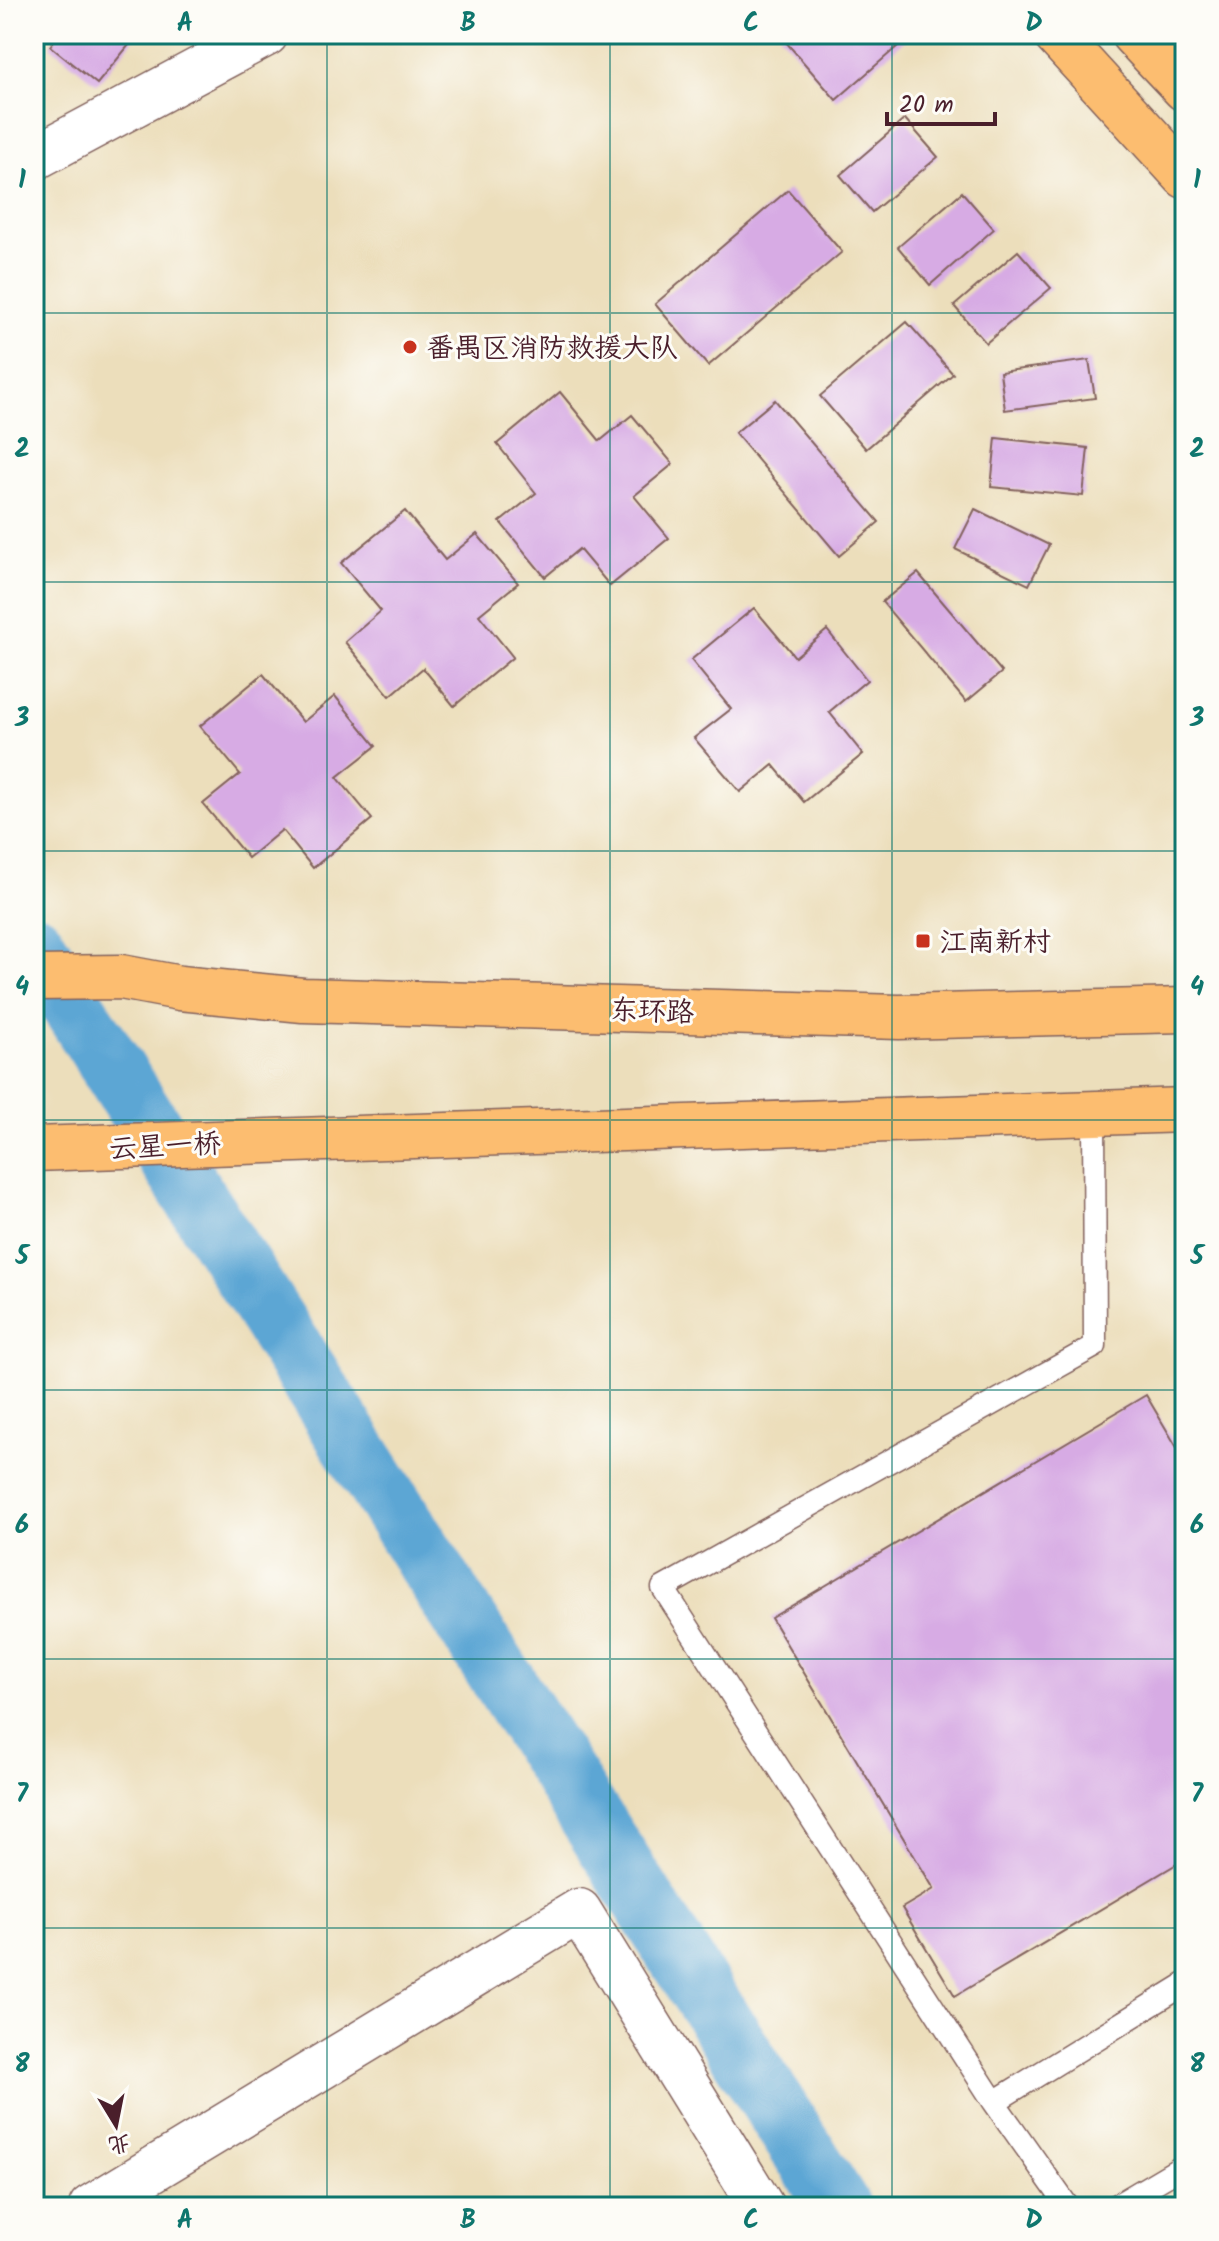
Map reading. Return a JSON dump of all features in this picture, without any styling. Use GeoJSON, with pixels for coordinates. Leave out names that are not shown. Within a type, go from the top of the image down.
{"type":"FeatureCollection","features":[{"type":"Feature","properties":{"kind":"main road"},"geometry":{"type":"LineString","coordinates":[[1055,34],[1185,176]]}},
{"type":"Feature","properties":{"kind":"main road"},"geometry":{"type":"LineString","coordinates":[[1133,34],[1185,89]]}},
{"type":"Feature","properties":{"kind":"main road","name":"东环路"},"geometry":{"type":"LineString","coordinates":[[34,978],[121,977],[180,988],[303,1000],[899,1017],[1174,1008]]}},
{"type":"Feature","properties":{"kind":"main road"},"geometry":{"type":"LineString","coordinates":[[1094,1110],[1185,1110]]}},
{"type":"Feature","properties":{"kind":"main road","name":"云星一桥"},"geometry":{"type":"LineString","coordinates":[[54,1149],[1094,1110]]}},
{"type":"Feature","properties":{"kind":"street"},"geometry":{"type":"LineString","coordinates":[[34,158],[266,34]]}},
{"type":"Feature","properties":{"kind":"street"},"geometry":{"type":"LineString","coordinates":[[91,2207],[579,1911],[762,2207]]}},
{"type":"Feature","properties":{"kind":"lane"},"geometry":{"type":"LineString","coordinates":[[1068,2207],[994,2102],[663,1588],[1095,1346],[1094,1110]]}},
{"type":"Feature","properties":{"kind":"lane"},"geometry":{"type":"LineString","coordinates":[[994,2102],[1185,1984]]}},
{"type":"Feature","properties":{"kind":"lane"},"geometry":{"type":"LineString","coordinates":[[1114,2207],[1185,2165]]}},
{"type":"Feature","properties":{"kind":"building"},"geometry":{"type":"Polygon","coordinates":[[[59,34],[138,34],[97,84],[50,46],[59,34]]]}},
{"type":"Feature","properties":{"kind":"building"},"geometry":{"type":"Polygon","coordinates":[[[779,34],[900,34],[905,40],[836,100],[779,34]]]}},
{"type":"Feature","properties":{"kind":"building"},"geometry":{"type":"Polygon","coordinates":[[[905,119],[938,157],[872,212],[840,175],[905,119]]]}},
{"type":"Feature","properties":{"kind":"building"},"geometry":{"type":"Polygon","coordinates":[[[788,190],[842,252],[708,366],[655,304],[788,190]]]}},
{"type":"Feature","properties":{"kind":"building"},"geometry":{"type":"Polygon","coordinates":[[[962,192],[994,229],[930,285],[898,247],[962,192]]]}},
{"type":"Feature","properties":{"kind":"building"},"geometry":{"type":"Polygon","coordinates":[[[1018,251],[1051,288],[986,343],[954,306],[1018,251]]]}},
{"type":"Feature","properties":{"kind":"building"},"geometry":{"type":"Polygon","coordinates":[[[907,322],[953,374],[866,449],[820,396],[907,322]]]}},
{"type":"Feature","properties":{"kind":"building"},"geometry":{"type":"Polygon","coordinates":[[[1089,360],[1095,398],[1005,410],[1000,372],[1089,360]]]}},
{"type":"Feature","properties":{"kind":"building"},"geometry":{"type":"Polygon","coordinates":[[[560,392],[600,441],[632,415],[673,464],[634,496],[669,538],[610,586],[579,549],[545,577],[500,522],[536,493],[497,444],[560,392]]]}},
{"type":"Feature","properties":{"kind":"building"},"geometry":{"type":"Polygon","coordinates":[[[775,400],[879,522],[839,556],[735,433],[775,400]]]}},
{"type":"Feature","properties":{"kind":"building"},"geometry":{"type":"Polygon","coordinates":[[[996,438],[1088,448],[1083,496],[991,487],[996,438]]]}},
{"type":"Feature","properties":{"kind":"building"},"geometry":{"type":"Polygon","coordinates":[[[975,509],[1049,545],[1029,585],[955,549],[975,509]]]}},
{"type":"Feature","properties":{"kind":"building"},"geometry":{"type":"Polygon","coordinates":[[[405,511],[445,560],[477,534],[518,583],[479,615],[513,657],[454,706],[423,668],[390,696],[345,642],[381,611],[341,563],[405,511]]]}},
{"type":"Feature","properties":{"kind":"building"},"geometry":{"type":"Polygon","coordinates":[[[918,573],[1002,672],[966,702],[882,602],[918,573]]]}},
{"type":"Feature","properties":{"kind":"building"},"geometry":{"type":"Polygon","coordinates":[[[754,608],[795,657],[827,630],[867,680],[829,712],[863,754],[804,802],[773,765],[740,792],[694,738],[731,709],[691,660],[754,608]]]}},
{"type":"Feature","properties":{"kind":"building"},"geometry":{"type":"Polygon","coordinates":[[[263,674],[303,722],[335,696],[376,746],[337,777],[372,819],[313,868],[282,830],[248,858],[203,804],[240,774],[200,726],[263,674]]]}},
{"type":"Feature","properties":{"kind":"building"},"geometry":{"type":"Polygon","coordinates":[[[1146,1395],[1185,1461],[1185,1859],[955,1996],[902,1908],[934,1889],[771,1618],[1146,1395]]]}},
{"type":"Feature","properties":{"kind":"waterway"},"geometry":{"type":"LineString","coordinates":[[34,945],[839,2207]]}},
{"type":"Feature","properties":{"kind":"place","name":"番禺区消防救援大队"},"geometry":{"type":"Point","coordinates":[410,347]}},
{"type":"Feature","properties":{"kind":"place","name":"江南新村"},"geometry":{"type":"Point","coordinates":[923,941]}}]}
